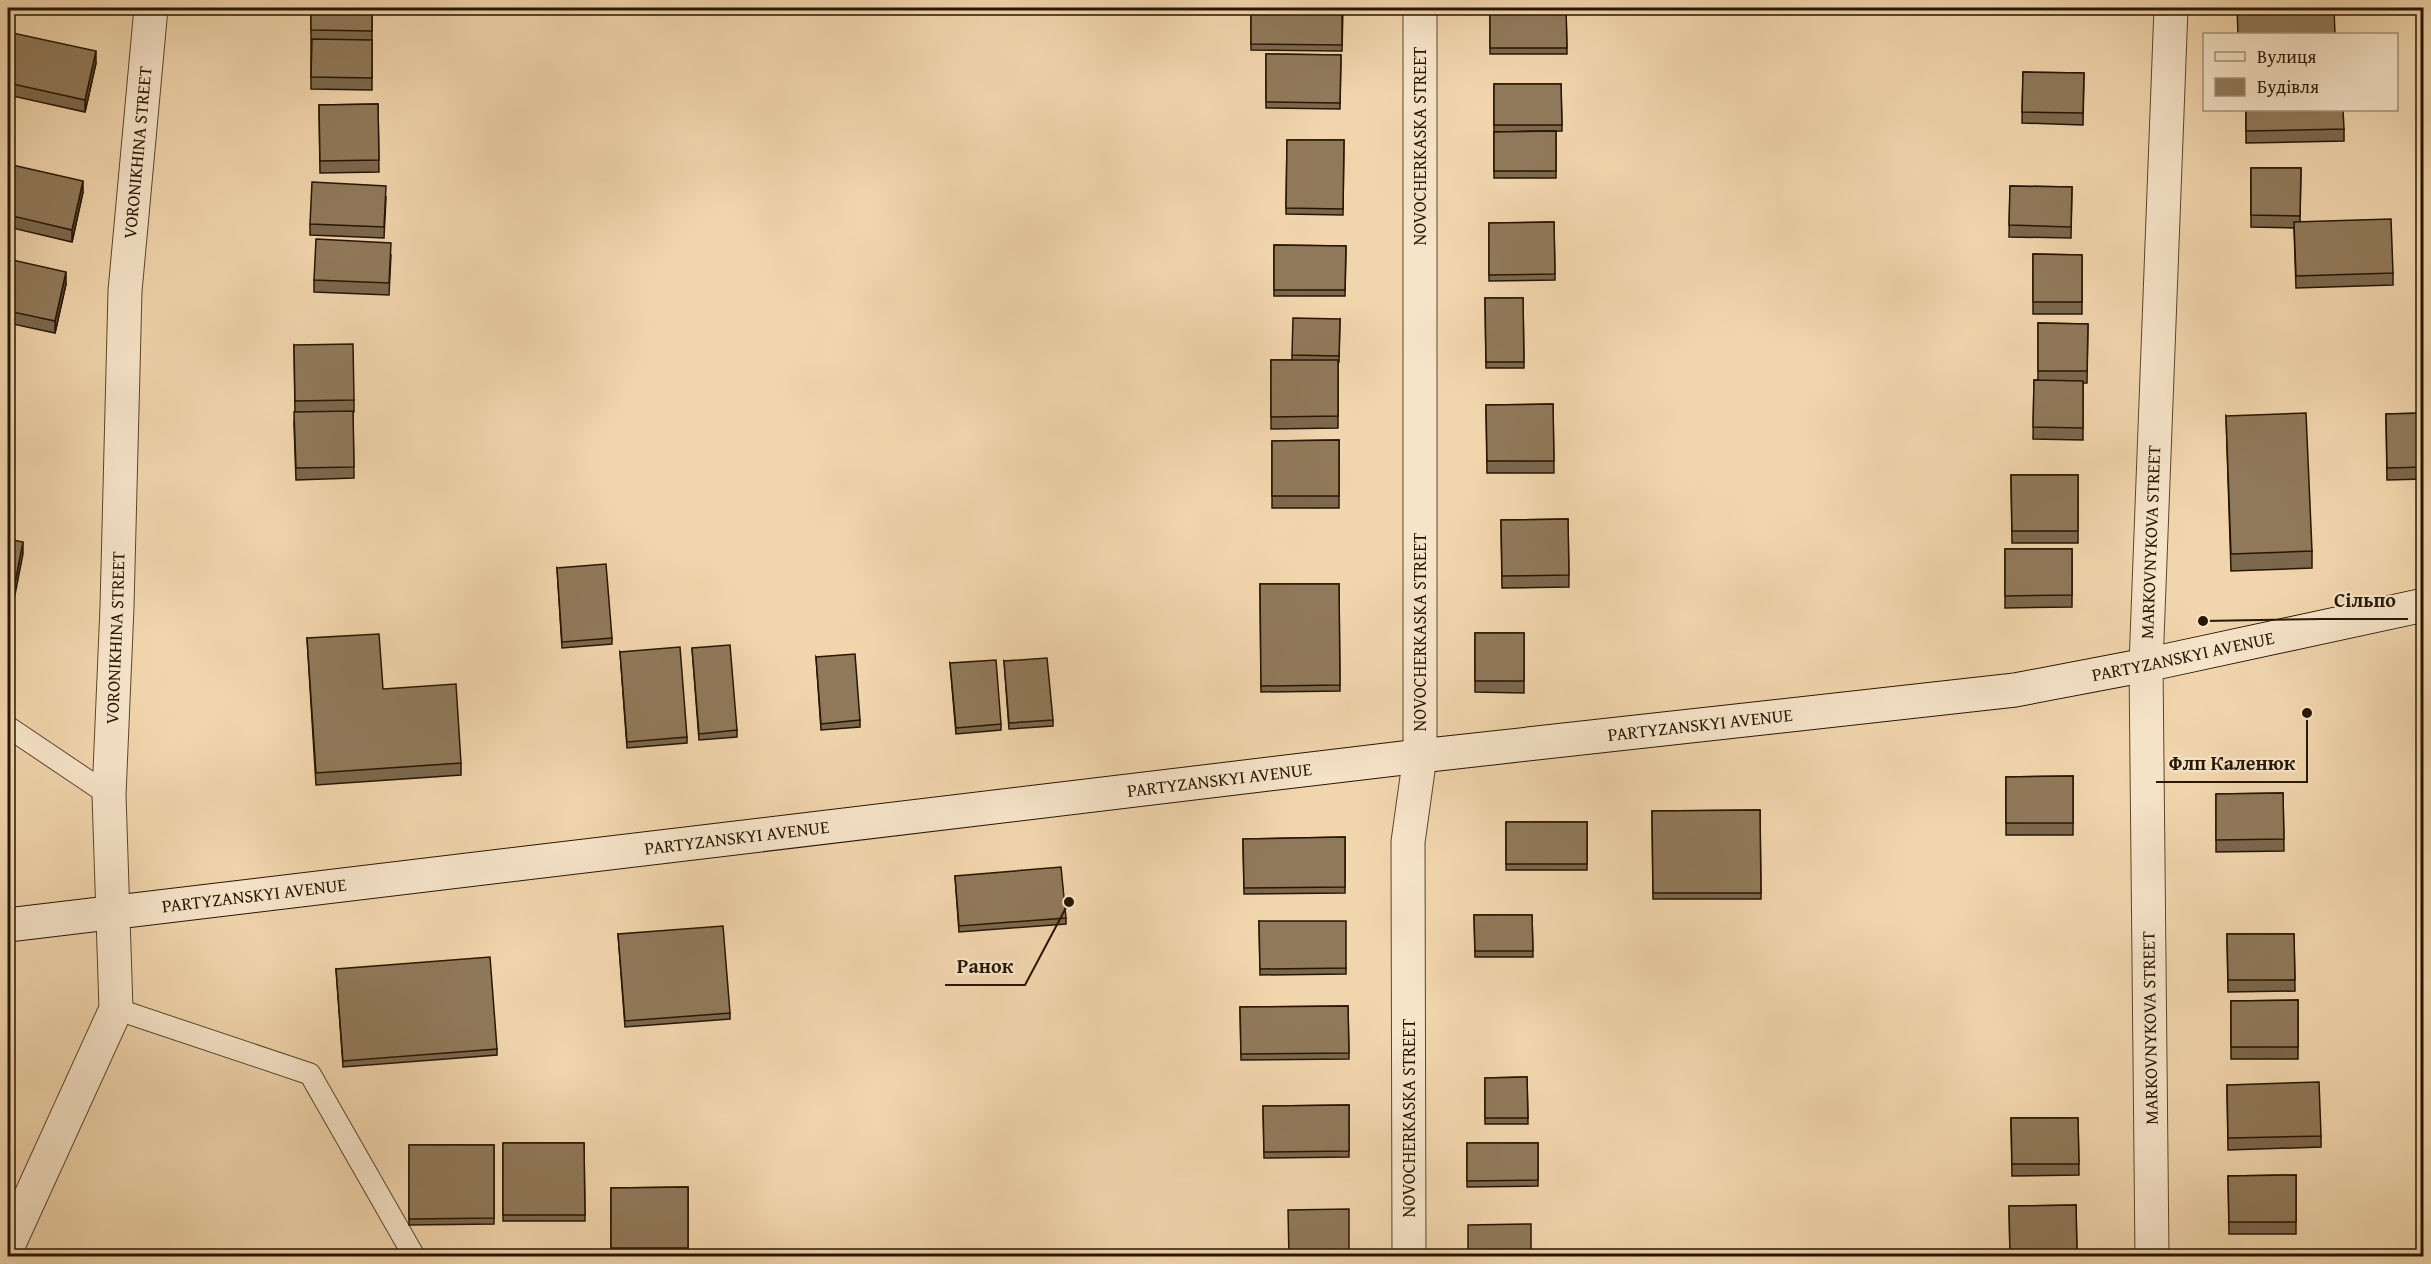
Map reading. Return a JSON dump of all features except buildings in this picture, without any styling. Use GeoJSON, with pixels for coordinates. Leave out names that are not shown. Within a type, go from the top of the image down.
{"type":"FeatureCollection","features":[{"type":"Feature","properties":{"kind":"street","name":"VORONIKHINA STREET"},"geometry":{"type":"LineString","coordinates":[[8,1246],[116,1009],[111,912],[109,795],[117,607],[125,291],[151,8]]}},
{"type":"Feature","properties":{"kind":"street","name":"NOVOCHERKASKA STREET"},"geometry":{"type":"LineString","coordinates":[[1409,1257],[1408,842],[1420,756],[1420,8]]}},
{"type":"Feature","properties":{"kind":"street","name":"MARKOVNYKOVA STREET"},"geometry":{"type":"LineString","coordinates":[[2152,1257],[2146,665],[2171,8]]}},
{"type":"Feature","properties":{"kind":"street","name":"PARTYZANSKYI AVENUE"},"geometry":{"type":"LineString","coordinates":[[8,925],[1420,756],[2015,690],[2146,665],[2424,605]]}},
{"type":"Feature","properties":{"kind":"lane"},"geometry":{"type":"LineString","coordinates":[[8,727],[109,795]]}},
{"type":"Feature","properties":{"kind":"lane"},"geometry":{"type":"LineString","coordinates":[[116,1009],[310,1074],[414,1257]]}},
{"type":"Feature","properties":{"kind":"place","name":"Сільпо"},"geometry":{"type":"Point","coordinates":[2203,621]}},
{"type":"Feature","properties":{"kind":"place","name":"Флп Каленюк"},"geometry":{"type":"Point","coordinates":[2307,713]}},
{"type":"Feature","properties":{"kind":"place","name":"Ранок"},"geometry":{"type":"Point","coordinates":[1069,902]}}]}
